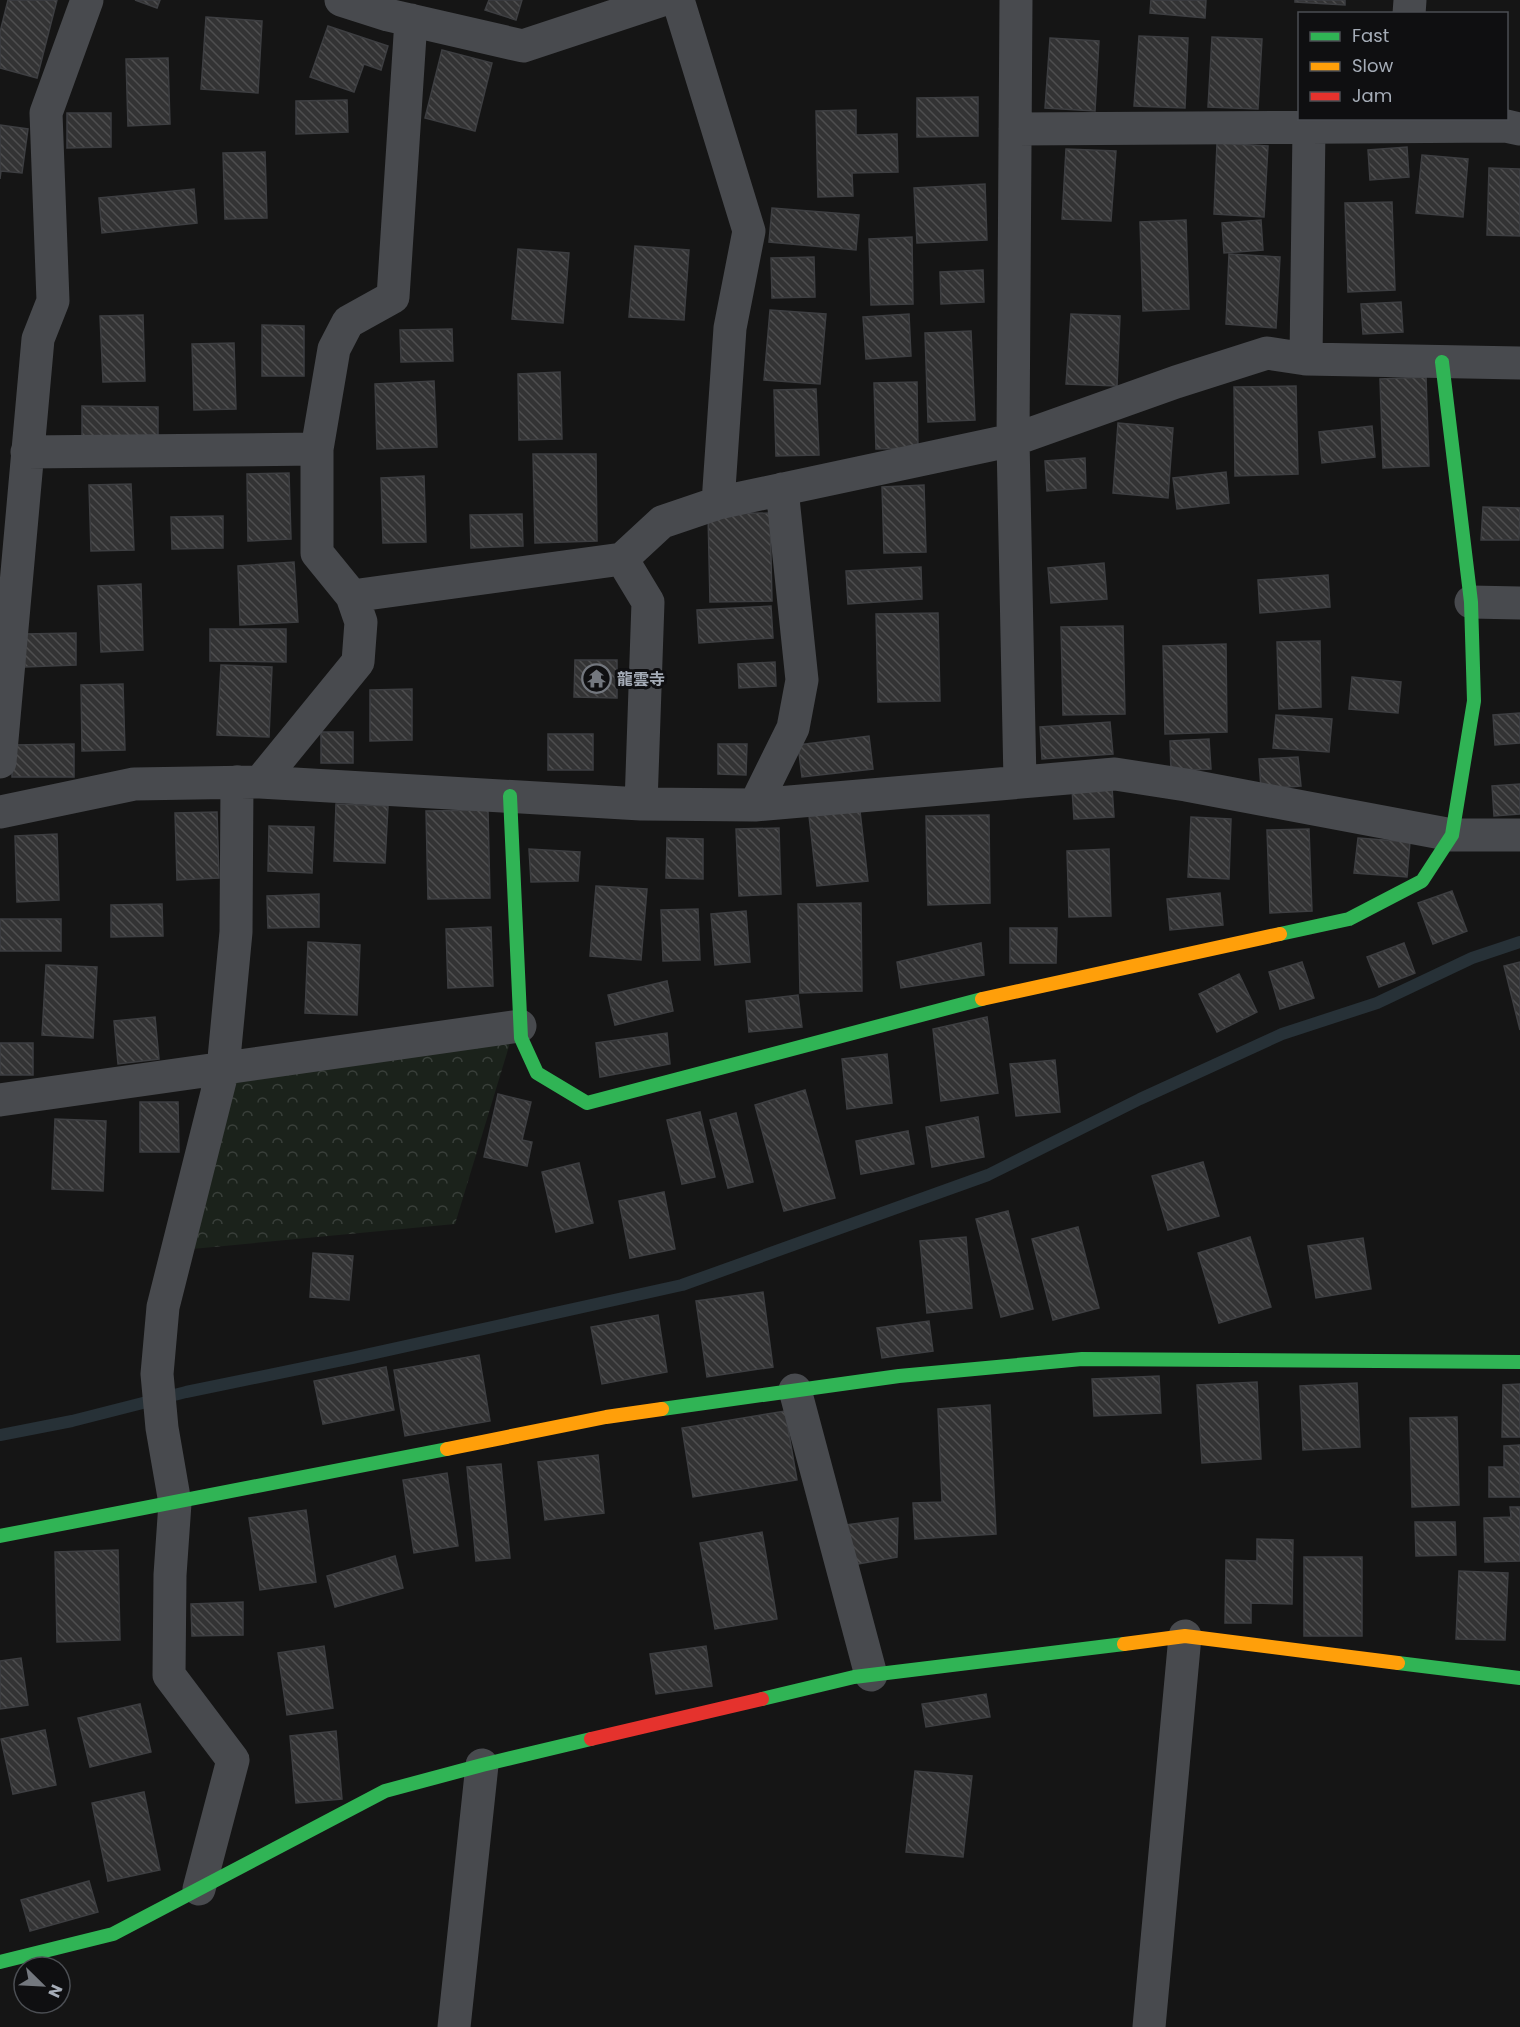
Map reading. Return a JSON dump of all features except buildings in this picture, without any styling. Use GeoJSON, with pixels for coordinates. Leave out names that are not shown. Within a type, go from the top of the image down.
{"type":"FeatureCollection","features":[{"type":"Feature","properties":{"kind":"street"},"geometry":{"type":"LineString","coordinates":[[0,762],[18,439],[38,339],[53,301],[45,113],[87,0]]}},
{"type":"Feature","properties":{"kind":"street"},"geometry":{"type":"LineString","coordinates":[[341,0],[397,12],[523,46],[662,0]]}},
{"type":"Feature","properties":{"kind":"street"},"geometry":{"type":"LineString","coordinates":[[678,0],[749,231],[730,328],[718,502]]}},
{"type":"Feature","properties":{"kind":"street"},"geometry":{"type":"LineString","coordinates":[[1016,0],[1013,440],[1020,782]]}},
{"type":"Feature","properties":{"kind":"street"},"geometry":{"type":"LineString","coordinates":[[199,1888],[233,1760],[169,1675],[170,1575],[175,1503],[162,1428],[157,1374],[163,1307],[223,1069],[248,782],[358,662],[361,622],[352,596],[317,553],[317,449],[334,349],[348,322],[393,297],[397,12]]}},
{"type":"Feature","properties":{"kind":"street"},"geometry":{"type":"LineString","coordinates":[[1015,129],[1309,128],[1402,123],[1506,126],[1520,129]]}},
{"type":"Feature","properties":{"kind":"street"},"geometry":{"type":"LineString","coordinates":[[1306,359],[1309,128]]}},
{"type":"Feature","properties":{"kind":"street"},"geometry":{"type":"LineString","coordinates":[[352,596],[622,559],[662,522],[718,502],[1013,440],[1268,352],[1306,359],[1520,363]]}},
{"type":"Feature","properties":{"kind":"street"},"geometry":{"type":"LineString","coordinates":[[510,796],[521,1038],[537,1073],[587,1103],[991,997],[1348,919],[1422,881],[1452,836],[1474,701],[1472,602],[1442,362]]}},
{"type":"Feature","properties":{"kind":"street"},"geometry":{"type":"LineString","coordinates":[[18,439],[317,449]]}},
{"type":"Feature","properties":{"kind":"street"},"geometry":{"type":"LineString","coordinates":[[754,805],[793,728],[802,680],[782,489]]}},
{"type":"Feature","properties":{"kind":"street"},"geometry":{"type":"LineString","coordinates":[[622,559],[648,602],[640,804]]}},
{"type":"Feature","properties":{"kind":"street"},"geometry":{"type":"LineString","coordinates":[[1472,602],[1520,603]]}},
{"type":"Feature","properties":{"kind":"street"},"geometry":{"type":"LineString","coordinates":[[0,812],[134,784],[248,782],[640,804],[754,805],[1115,774],[1186,785],[1452,836],[1520,835]]}},
{"type":"Feature","properties":{"kind":"street"},"geometry":{"type":"LineString","coordinates":[[0,1100],[520,1026]]}},
{"type":"Feature","properties":{"kind":"street"},"geometry":{"type":"LineString","coordinates":[[0,1536],[606,1417],[899,1376],[1082,1359],[1520,1362]]}},
{"type":"Feature","properties":{"kind":"street"},"geometry":{"type":"LineString","coordinates":[[795,1390],[871,1675]]}},
{"type":"Feature","properties":{"kind":"street"},"geometry":{"type":"LineString","coordinates":[[1149,2027],[1185,1636]]}},
{"type":"Feature","properties":{"kind":"street"},"geometry":{"type":"LineString","coordinates":[[0,1962],[113,1934],[385,1791],[482,1765],[854,1677],[1185,1636],[1520,1678]]}},
{"type":"Feature","properties":{"kind":"street"},"geometry":{"type":"LineString","coordinates":[[454,2027],[482,1765]]}},
{"type":"Feature","properties":{"kind":"green space"},"geometry":{"type":"Polygon","coordinates":[[[510,1043],[455,1224],[192,1249],[231,1079],[510,1043]]]}},
{"type":"Feature","properties":{"kind":"waterway"},"geometry":{"type":"LineString","coordinates":[[0,1435],[72,1421],[186,1392],[682,1285],[988,1175],[1140,1099],[1282,1034],[1377,1003],[1472,958],[1520,942]]}},
{"type":"Feature","properties":{"kind":"traffic: fast"},"geometry":{"type":"LineString","coordinates":[[1280,934],[1349,919],[1422,881],[1452,835],[1474,701],[1471,602],[1442,362]]}},
{"type":"Feature","properties":{"kind":"traffic: fast"},"geometry":{"type":"LineString","coordinates":[[510,796],[521,1038],[537,1073],[587,1103],[982,999]]}},
{"type":"Feature","properties":{"kind":"traffic: fast"},"geometry":{"type":"LineString","coordinates":[[662,1409],[899,1376],[1082,1359],[1520,1362]]}},
{"type":"Feature","properties":{"kind":"traffic: fast"},"geometry":{"type":"LineString","coordinates":[[0,1536],[447,1449]]}},
{"type":"Feature","properties":{"kind":"traffic: fast"},"geometry":{"type":"LineString","coordinates":[[762,1699],[854,1677],[1124,1644]]}},
{"type":"Feature","properties":{"kind":"traffic: fast"},"geometry":{"type":"LineString","coordinates":[[1398,1663],[1520,1678]]}},
{"type":"Feature","properties":{"kind":"traffic: fast"},"geometry":{"type":"LineString","coordinates":[[0,1962],[113,1934],[385,1791],[591,1739]]}},
{"type":"Feature","properties":{"kind":"traffic: slow"},"geometry":{"type":"LineString","coordinates":[[982,999],[1280,934]]}},
{"type":"Feature","properties":{"kind":"traffic: slow"},"geometry":{"type":"LineString","coordinates":[[447,1449],[606,1417],[662,1409]]}},
{"type":"Feature","properties":{"kind":"traffic: slow"},"geometry":{"type":"LineString","coordinates":[[1124,1644],[1185,1636],[1398,1663]]}},
{"type":"Feature","properties":{"kind":"traffic: jam"},"geometry":{"type":"LineString","coordinates":[[591,1739],[762,1699]]}},
{"type":"Feature","properties":{"kind":"place","name":"龍雲寺"},"geometry":{"type":"Point","coordinates":[596,679]}}]}
